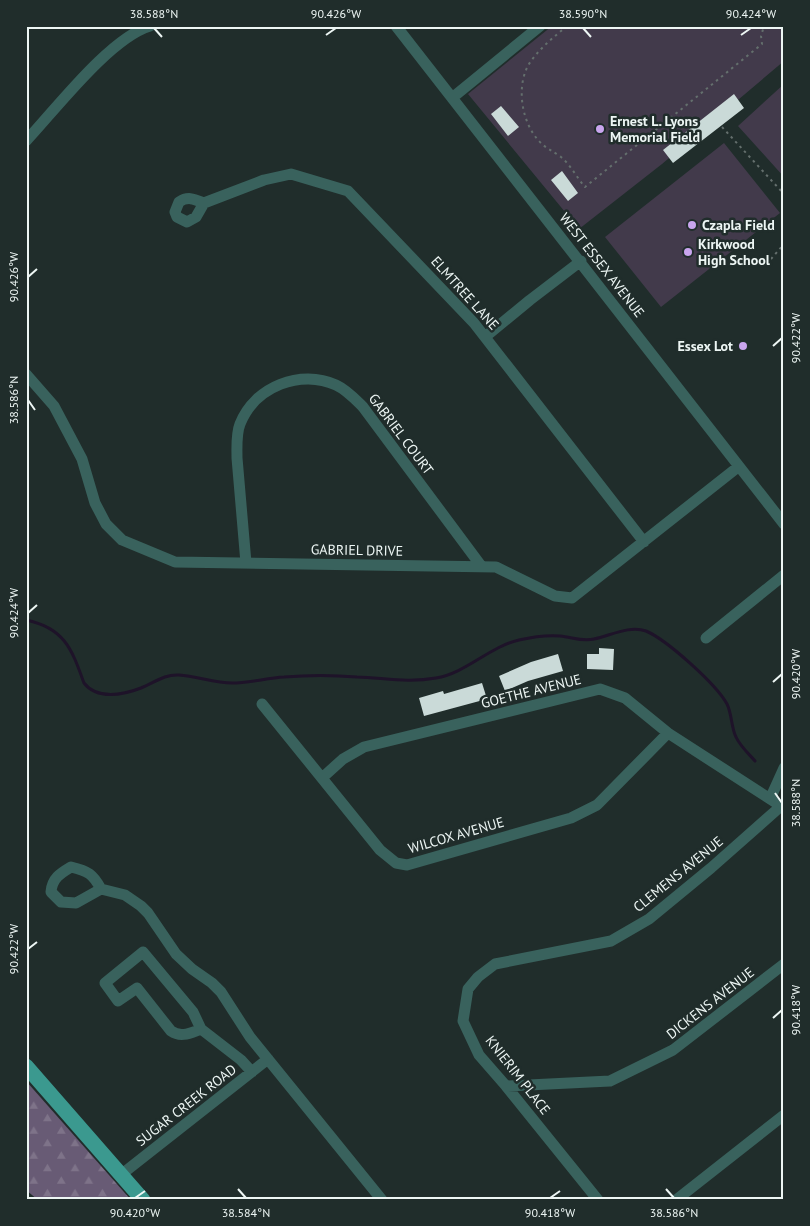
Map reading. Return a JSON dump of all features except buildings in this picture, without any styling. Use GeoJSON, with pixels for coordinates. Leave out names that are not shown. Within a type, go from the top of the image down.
{"type":"FeatureCollection","features":[{"type":"Feature","properties":{"kind":"main road"},"geometry":{"type":"LineString","coordinates":[[26,1066],[143,1200]]}},
{"type":"Feature","properties":{"kind":"street"},"geometry":{"type":"LineString","coordinates":[[26,141],[124,38],[139,29],[150,26]]}},
{"type":"Feature","properties":{"kind":"street","name":"WEST ESSEX AVENUE"},"geometry":{"type":"LineString","coordinates":[[396,26],[581,261],[738,467],[784,524]]}},
{"type":"Feature","properties":{"kind":"street"},"geometry":{"type":"LineString","coordinates":[[452,98],[540,26]]}},
{"type":"Feature","properties":{"kind":"street","name":"ELMTREE LANE"},"geometry":{"type":"LineString","coordinates":[[204,203],[264,180],[291,174],[348,191],[474,323],[644,542]]}},
{"type":"Feature","properties":{"kind":"street"},"geometry":{"type":"LineString","coordinates":[[486,338],[530,300],[581,261]]}},
{"type":"Feature","properties":{"kind":"street","name":"GABRIEL DRIVE"},"geometry":{"type":"LineString","coordinates":[[26,374],[54,406],[82,459],[99,510],[106,524],[122,540],[175,562],[496,567],[555,596],[572,598],[738,467]]}},
{"type":"Feature","properties":{"kind":"street","name":"GABRIEL COURT"},"geometry":{"type":"LineString","coordinates":[[246,563],[237,458],[237,440],[241,423],[250,408],[262,394],[280,384],[298,380],[318,379],[337,386],[351,395],[363,407],[482,567]]}},
{"type":"Feature","properties":{"kind":"street"},"geometry":{"type":"LineString","coordinates":[[706,638],[784,575]]}},
{"type":"Feature","properties":{"kind":"street","name":"GOETHE AVENUE"},"geometry":{"type":"LineString","coordinates":[[322,778],[343,760],[364,747],[600,689],[624,698],[668,733],[782,808]]}},
{"type":"Feature","properties":{"kind":"street","name":"WILCOX AVENUE"},"geometry":{"type":"LineString","coordinates":[[262,704],[380,850],[396,863],[407,865],[571,818],[596,806],[668,733]]}},
{"type":"Feature","properties":{"kind":"street"},"geometry":{"type":"LineString","coordinates":[[770,799],[784,768]]}},
{"type":"Feature","properties":{"kind":"street","name":"CLEMENS AVENUE"},"geometry":{"type":"LineString","coordinates":[[495,964],[611,941],[649,919],[782,808]]}},
{"type":"Feature","properties":{"kind":"street"},"geometry":{"type":"LineString","coordinates":[[101,889],[125,895],[141,906],[148,913],[176,954],[221,992],[250,1037],[382,1200]]}},
{"type":"Feature","properties":{"kind":"street"},"geometry":{"type":"LineString","coordinates":[[201,1029],[186,1035],[177,1035],[137,988],[118,1001],[105,983],[143,952],[192,1012],[201,1029],[241,1060],[252,1072]]}},
{"type":"Feature","properties":{"kind":"street","name":"KNIERIM PLACE"},"geometry":{"type":"LineString","coordinates":[[495,964],[478,977],[468,989],[463,1022],[479,1055],[598,1200]]}},
{"type":"Feature","properties":{"kind":"street","name":"DICKENS AVENUE"},"geometry":{"type":"LineString","coordinates":[[506,1086],[610,1081],[674,1050],[784,964]]}},
{"type":"Feature","properties":{"kind":"street","name":"SUGAR CREEK ROAD"},"geometry":{"type":"LineString","coordinates":[[122,1174],[268,1059]]}},
{"type":"Feature","properties":{"kind":"street"},"geometry":{"type":"LineString","coordinates":[[676,1200],[784,1115]]}},
{"type":"Feature","properties":{"kind":"path"},"geometry":{"type":"LineString","coordinates":[[567,26],[546,43],[530,63],[522,82],[523,108],[529,128],[538,140],[550,151],[561,157],[585,187],[762,44],[764,26]]}},
{"type":"Feature","properties":{"kind":"path"},"geometry":{"type":"LineString","coordinates":[[722,127],[784,194]]}},
{"type":"Feature","properties":{"kind":"path"},"geometry":{"type":"LineString","coordinates":[[771,259],[784,244]]}},
{"type":"Feature","properties":{"kind":"green space"},"geometry":{"type":"Polygon","coordinates":[[[26,1081],[131,1200],[38,1200],[26,1190],[26,1081]]]}},
{"type":"Feature","properties":{"kind":"shaded area","name":"Ernest L. Lyons Memorial Field"},"geometry":{"type":"Polygon","coordinates":[[[552,26],[784,26],[784,61],[662,164],[579,229],[468,94],[552,26]]]}},
{"type":"Feature","properties":{"kind":"shaded area","name":"Czapla Field"},"geometry":{"type":"Polygon","coordinates":[[[784,84],[784,177],[738,126],[784,84]]]}},
{"type":"Feature","properties":{"kind":"shaded area","name":"Czapla Field"},"geometry":{"type":"Polygon","coordinates":[[[724,143],[780,213],[661,307],[605,237],[724,143]]]}},
{"type":"Feature","properties":{"kind":"waterway"},"geometry":{"type":"LineString","coordinates":[[26,620],[50,629],[58,635],[71,651],[84,683],[89,688],[103,694],[118,694],[134,690],[164,677],[174,675],[232,683],[311,676],[406,680],[436,678],[457,671],[498,648],[519,640],[540,636],[590,640],[626,630],[640,629],[666,643],[713,685],[727,704],[734,733],[742,747],[755,761]]}},
{"type":"Feature","properties":{"kind":"place","name":"Ernest L. Lyons Memorial Field"},"geometry":{"type":"Point","coordinates":[600,129]}},
{"type":"Feature","properties":{"kind":"place","name":"Czapla Field"},"geometry":{"type":"Point","coordinates":[692,225]}},
{"type":"Feature","properties":{"kind":"place","name":"Kirkwood High School"},"geometry":{"type":"Point","coordinates":[688,252]}},
{"type":"Feature","properties":{"kind":"place","name":"Essex Lot"},"geometry":{"type":"Point","coordinates":[743,346]}}]}
